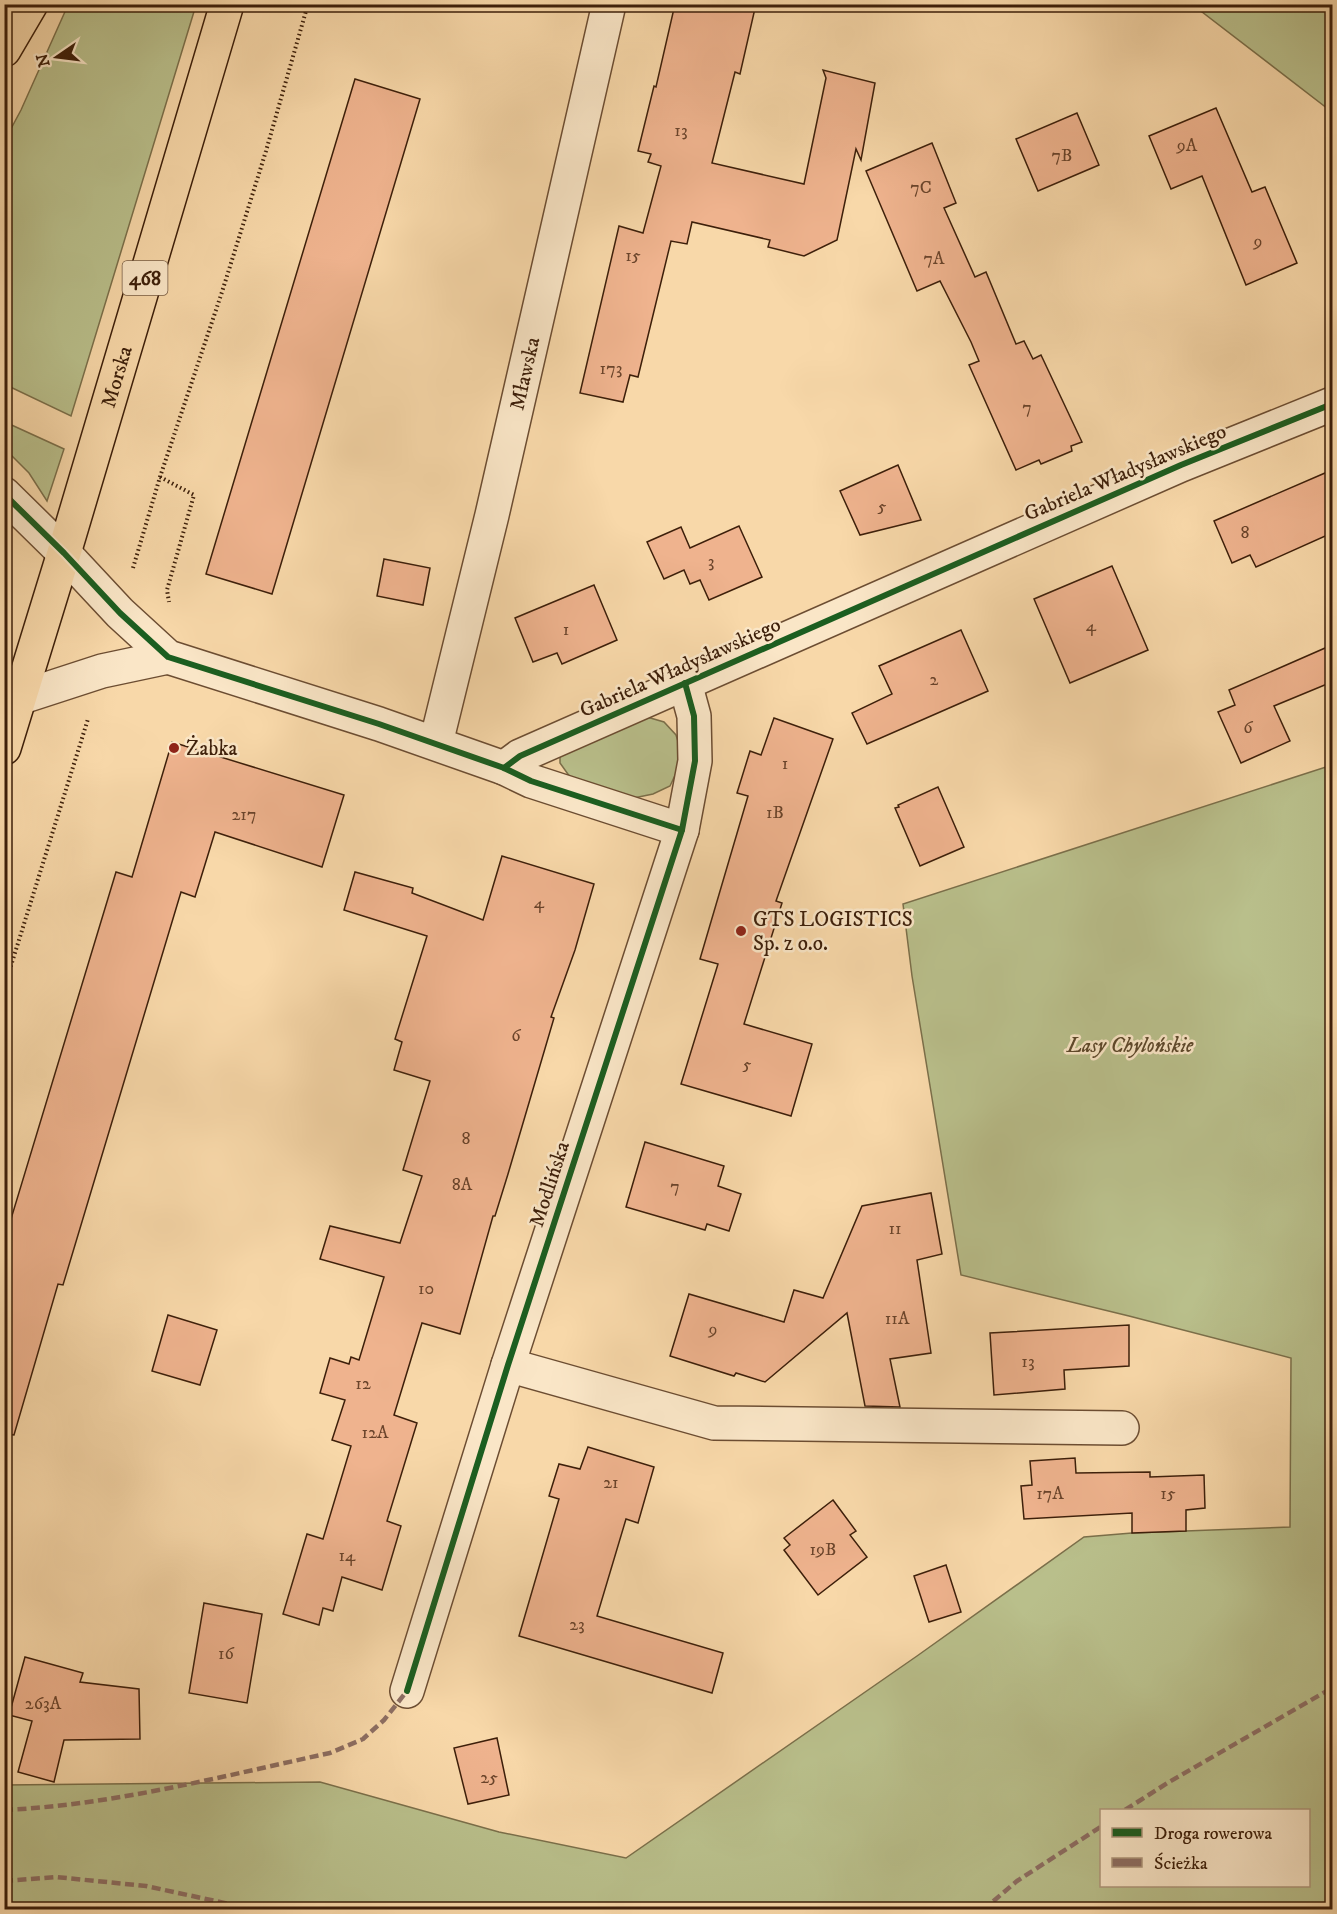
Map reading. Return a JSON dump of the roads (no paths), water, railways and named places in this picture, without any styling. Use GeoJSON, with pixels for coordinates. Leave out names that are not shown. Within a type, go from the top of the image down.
{"type":"FeatureCollection","features":[{"type":"Feature","properties":{"kind":"main road"},"geometry":{"type":"LineString","coordinates":[[4,50],[31,4]]}},
{"type":"Feature","properties":{"kind":"main road","name":"Morska"},"geometry":{"type":"LineString","coordinates":[[4,747],[9,705],[64,553],[227,4]]}},
{"type":"Feature","properties":{"kind":"street","name":"Mławska"},"geometry":{"type":"LineString","coordinates":[[436,743],[492,515],[609,4]]}},
{"type":"Feature","properties":{"kind":"street","name":"Gabriela Władysławskiego"},"geometry":{"type":"LineString","coordinates":[[504,768],[520,756],[685,682],[1181,465],[1332,404]]}},
{"type":"Feature","properties":{"kind":"street"},"geometry":{"type":"LineString","coordinates":[[4,494],[120,613],[168,657],[436,743],[504,768],[531,781],[682,830]]}},
{"type":"Feature","properties":{"kind":"street"},"geometry":{"type":"LineString","coordinates":[[9,705],[102,672],[168,657]]}},
{"type":"Feature","properties":{"kind":"street","name":"Modlińska"},"geometry":{"type":"LineString","coordinates":[[406,1691],[508,1365],[682,830],[695,761],[694,716],[685,682]]}},
{"type":"Feature","properties":{"kind":"street"},"geometry":{"type":"LineString","coordinates":[[508,1365],[714,1423],[1122,1428]]}},
{"type":"Feature","properties":{"kind":"place","name":"Żabka"},"geometry":{"type":"Point","coordinates":[174,748]}},
{"type":"Feature","properties":{"kind":"place","name":"GTS LOGISTICS Sp. z o.o."},"geometry":{"type":"Point","coordinates":[741,931]}},
{"type":"Feature","properties":{"kind":"park label","name":"Lasy Chylońskie"},"geometry":{"type":"Point","coordinates":[1130,1045]}}]}
